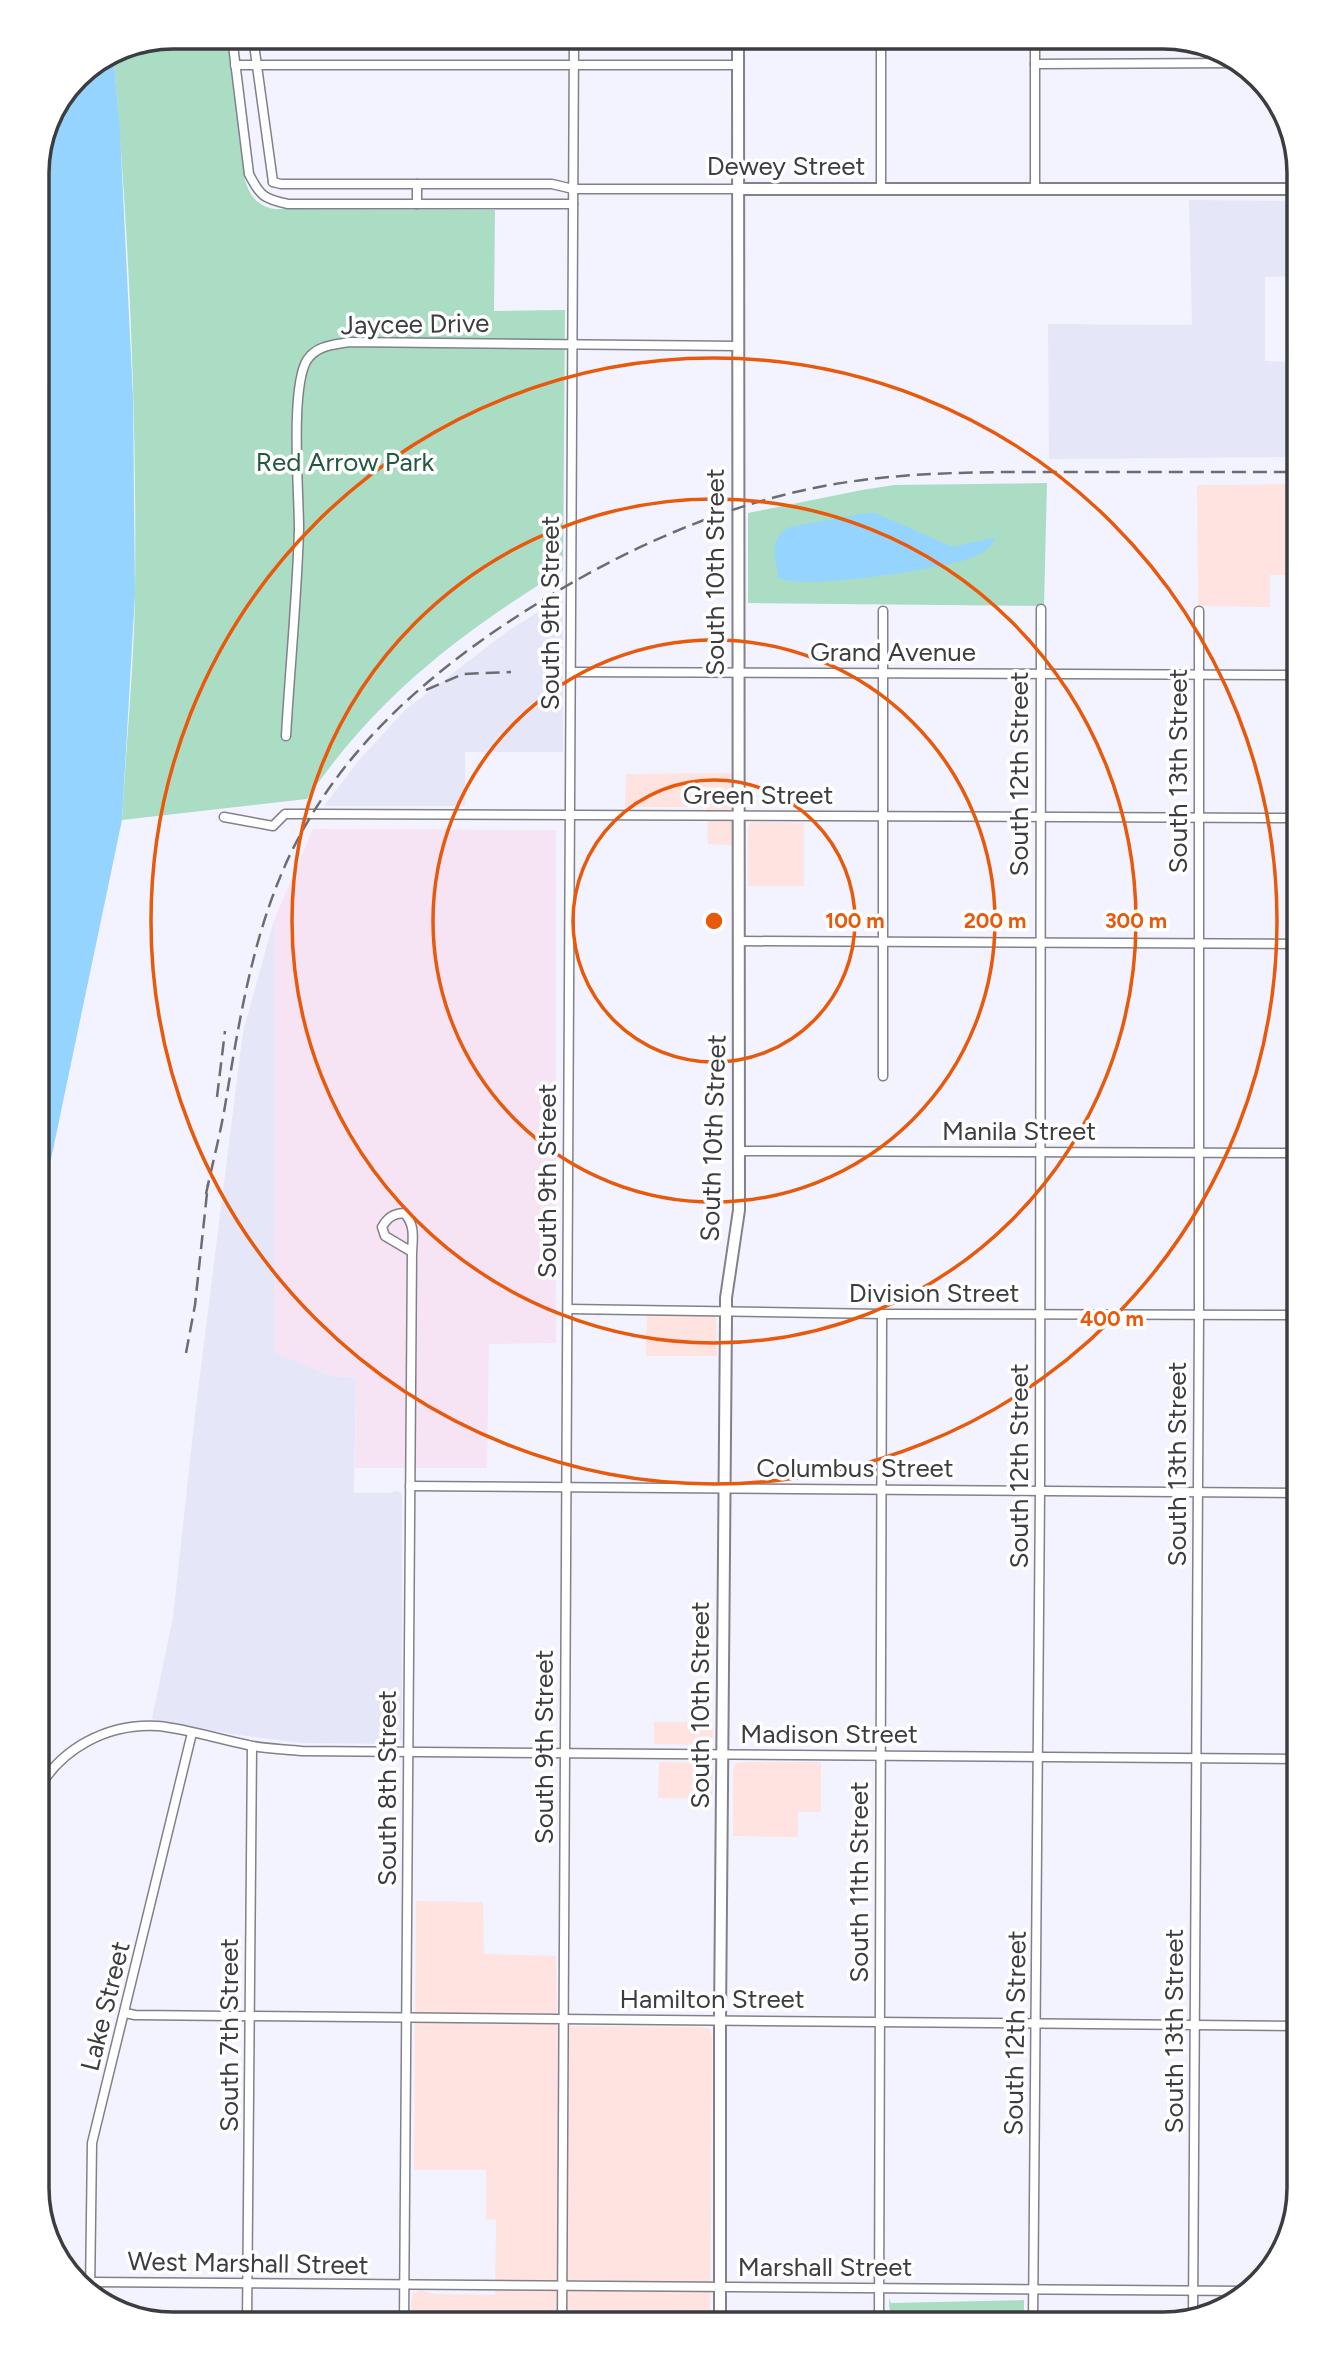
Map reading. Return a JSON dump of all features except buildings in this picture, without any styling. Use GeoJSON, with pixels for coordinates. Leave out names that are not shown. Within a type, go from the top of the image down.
{"type":"FeatureCollection","features":[{"type":"Feature","properties":{"kind":"street"},"geometry":{"type":"LineString","coordinates":[[233,49],[249,174],[258,191],[268,200],[288,204],[572,204]]}},
{"type":"Feature","properties":{"kind":"street"},"geometry":{"type":"LineString","coordinates":[[254,49],[273,182],[258,191]]}},
{"type":"Feature","properties":{"kind":"street","name":"South 9th Street"},"geometry":{"type":"LineString","coordinates":[[562,2312],[574,49]]}},
{"type":"Feature","properties":{"kind":"street","name":"South 10th Street"},"geometry":{"type":"LineString","coordinates":[[720,2312],[726,1311],[739,1210],[738,49]]}},
{"type":"Feature","properties":{"kind":"street"},"geometry":{"type":"LineString","coordinates":[[881,49],[881,189]]}},
{"type":"Feature","properties":{"kind":"street"},"geometry":{"type":"LineString","coordinates":[[1035,49],[1035,189]]}},
{"type":"Feature","properties":{"kind":"street"},"geometry":{"type":"LineString","coordinates":[[1035,64],[1211,59]]}},
{"type":"Feature","properties":{"kind":"street"},"geometry":{"type":"LineString","coordinates":[[235,65],[738,65]]}},
{"type":"Feature","properties":{"kind":"street","name":"Dewey Street"},"geometry":{"type":"LineString","coordinates":[[273,182],[552,184],[572,188],[738,189],[1287,188]]}},
{"type":"Feature","properties":{"kind":"street"},"geometry":{"type":"LineString","coordinates":[[417,184],[417,204]]}},
{"type":"Feature","properties":{"kind":"street","name":"Jaycee Drive"},"geometry":{"type":"LineString","coordinates":[[286,736],[299,530],[300,378],[307,359],[322,346],[349,342],[738,346]]}},
{"type":"Feature","properties":{"kind":"street","name":"South 12th Street"},"geometry":{"type":"LineString","coordinates":[[1033,2312],[1041,1314],[1041,609]]}},
{"type":"Feature","properties":{"kind":"street"},"geometry":{"type":"LineString","coordinates":[[883,611],[883,1076]]}},
{"type":"Feature","properties":{"kind":"street","name":"South 13th Street"},"geometry":{"type":"LineString","coordinates":[[1193,2308],[1199,1315],[1199,611]]}},
{"type":"Feature","properties":{"kind":"street","name":"Grand Avenue"},"geometry":{"type":"LineString","coordinates":[[571,672],[1287,675]]}},
{"type":"Feature","properties":{"kind":"street","name":"Green Street"},"geometry":{"type":"LineString","coordinates":[[224,817],[273,826],[285,814],[1287,818]]}},
{"type":"Feature","properties":{"kind":"street"},"geometry":{"type":"LineString","coordinates":[[739,941],[1287,944]]}},
{"type":"Feature","properties":{"kind":"street","name":"Manila Street"},"geometry":{"type":"LineString","coordinates":[[739,1151],[1287,1153]]}},
{"type":"Feature","properties":{"kind":"street","name":"South 8th Street"},"geometry":{"type":"LineString","coordinates":[[404,2312],[413,1238],[411,1220],[404,1213],[387,1218],[382,1227],[385,1236],[412,1252]]}},
{"type":"Feature","properties":{"kind":"street","name":"Division Street"},"geometry":{"type":"LineString","coordinates":[[568,1309],[882,1314],[1287,1315]]}},
{"type":"Feature","properties":{"kind":"street","name":"South 11th Street"},"geometry":{"type":"LineString","coordinates":[[879,2312],[882,1314]]}},
{"type":"Feature","properties":{"kind":"street","name":"Columbus Street"},"geometry":{"type":"LineString","coordinates":[[410,1486],[1287,1493]]}},
{"type":"Feature","properties":{"kind":"street","name":"Madison Street"},"geometry":{"type":"LineString","coordinates":[[49,1773],[83,1743],[122,1729],[153,1726],[252,1746],[302,1751],[1287,1759]]}},
{"type":"Feature","properties":{"kind":"street","name":"Lake Street"},"geometry":{"type":"LineString","coordinates":[[90,2280],[92,2143],[192,1733]]}},
{"type":"Feature","properties":{"kind":"street","name":"South 7th Street"},"geometry":{"type":"LineString","coordinates":[[247,2312],[252,1746]]}},
{"type":"Feature","properties":{"kind":"street","name":"Hamilton Street"},"geometry":{"type":"LineString","coordinates":[[125,2012],[135,2015],[407,2019],[1287,2026]]}},
{"type":"Feature","properties":{"kind":"street","name":"West Marshall Street"},"geometry":{"type":"LineString","coordinates":[[92,2282],[405,2286]]}},
{"type":"Feature","properties":{"kind":"street","name":"Marshall Street"},"geometry":{"type":"LineString","coordinates":[[405,2286],[1231,2291]]}},
{"type":"Feature","properties":{"kind":"shaded area"},"geometry":{"type":"Polygon","coordinates":[[[1189,200],[1287,201],[1287,276],[1265,277],[1265,361],[1287,362],[1287,457],[1049,459],[1048,324],[1192,325],[1189,200]]]}},
{"type":"Feature","properties":{"kind":"shaded area"},"geometry":{"type":"Polygon","coordinates":[[[1287,484],[1287,575],[1270,575],[1270,607],[1198,606],[1197,485],[1287,484]]]}},
{"type":"Feature","properties":{"kind":"shaded area"},"geometry":{"type":"Polygon","coordinates":[[[563,596],[563,752],[465,752],[465,806],[324,806],[359,760],[405,710],[505,633],[563,596]]]}},
{"type":"Feature","properties":{"kind":"shaded area"},"geometry":{"type":"Polygon","coordinates":[[[732,773],[732,845],[708,844],[707,807],[625,807],[626,774],[732,773]]]}},
{"type":"Feature","properties":{"kind":"shaded area"},"geometry":{"type":"Polygon","coordinates":[[[755,822],[804,823],[804,886],[748,886],[748,827],[755,822]]]}},
{"type":"Feature","properties":{"kind":"shaded area"},"geometry":{"type":"Polygon","coordinates":[[[313,829],[556,830],[556,1343],[489,1344],[487,1468],[355,1468],[356,1378],[328,1375],[274,1352],[274,920],[313,829]]]}},
{"type":"Feature","properties":{"kind":"shaded area"},"geometry":{"type":"Polygon","coordinates":[[[274,920],[274,1351],[328,1375],[356,1378],[354,1493],[396,1491],[402,1496],[402,1739],[392,1744],[302,1743],[238,1735],[152,1719],[173,1617],[195,1415],[243,1032],[274,920]]]}},
{"type":"Feature","properties":{"kind":"shaded area"},"geometry":{"type":"Polygon","coordinates":[[[647,1314],[716,1316],[717,1356],[646,1356],[647,1314]]]}},
{"type":"Feature","properties":{"kind":"shaded area"},"geometry":{"type":"Polygon","coordinates":[[[654,1722],[713,1722],[712,1741],[705,1745],[654,1744],[654,1722]]]}},
{"type":"Feature","properties":{"kind":"shaded area"},"geometry":{"type":"Polygon","coordinates":[[[659,1762],[709,1763],[713,1768],[712,1799],[658,1798],[659,1762]]]}},
{"type":"Feature","properties":{"kind":"shaded area"},"geometry":{"type":"Polygon","coordinates":[[[821,1762],[821,1812],[798,1812],[798,1837],[733,1836],[733,1769],[735,1764],[821,1762]]]}},
{"type":"Feature","properties":{"kind":"shaded area"},"geometry":{"type":"Polygon","coordinates":[[[416,1901],[483,1902],[484,1954],[556,1956],[557,2026],[710,2029],[710,2312],[412,2312],[413,2293],[421,2290],[434,2294],[495,2295],[496,2220],[486,2219],[486,2170],[414,2170],[416,1901]]]}},
{"type":"Feature","properties":{"kind":"green space","name":"Red Arrow Park"},"geometry":{"type":"Polygon","coordinates":[[[229,49],[245,180],[252,196],[259,203],[275,209],[495,210],[494,311],[565,310],[563,570],[490,618],[422,670],[361,729],[307,799],[122,820],[132,678],[135,525],[133,390],[114,64],[125,58],[157,50],[229,49]]]}},
{"type":"Feature","properties":{"kind":"green space"},"geometry":{"type":"Polygon","coordinates":[[[1047,483],[1044,606],[748,603],[748,513],[894,485],[1047,483]]]}},
{"type":"Feature","properties":{"kind":"green space"},"geometry":{"type":"Polygon","coordinates":[[[889,2298],[891,2303],[1024,2300],[1024,2312],[890,2312],[889,2298]]]}},
{"type":"Feature","properties":{"kind":"water"},"geometry":{"type":"Polygon","coordinates":[[[114,64],[133,397],[135,594],[122,820],[49,1169],[49,165],[58,125],[75,97],[91,80],[114,64]]]}},
{"type":"Feature","properties":{"kind":"water"},"geometry":{"type":"Polygon","coordinates":[[[875,513],[953,547],[992,538],[995,540],[986,550],[973,557],[950,564],[840,580],[813,582],[779,578],[775,549],[778,537],[783,532],[790,527],[875,513]]]}},
{"type":"Feature","properties":{"kind":"railway"},"geometry":{"type":"LineString","coordinates":[[206,1194],[256,949],[276,889],[306,824],[350,761],[402,706],[460,656],[529,608],[607,563],[690,526],[732,510],[819,487],[911,475],[973,473],[1287,472]]}},
{"type":"Feature","properties":{"kind":"railway"},"geometry":{"type":"LineString","coordinates":[[426,690],[463,674],[511,672]]}},
{"type":"Feature","properties":{"kind":"railway"},"geometry":{"type":"LineString","coordinates":[[217,1097],[225,1031]]}},
{"type":"Feature","properties":{"kind":"railway"},"geometry":{"type":"LineString","coordinates":[[186,1353],[195,1305],[208,1184]]}}]}
